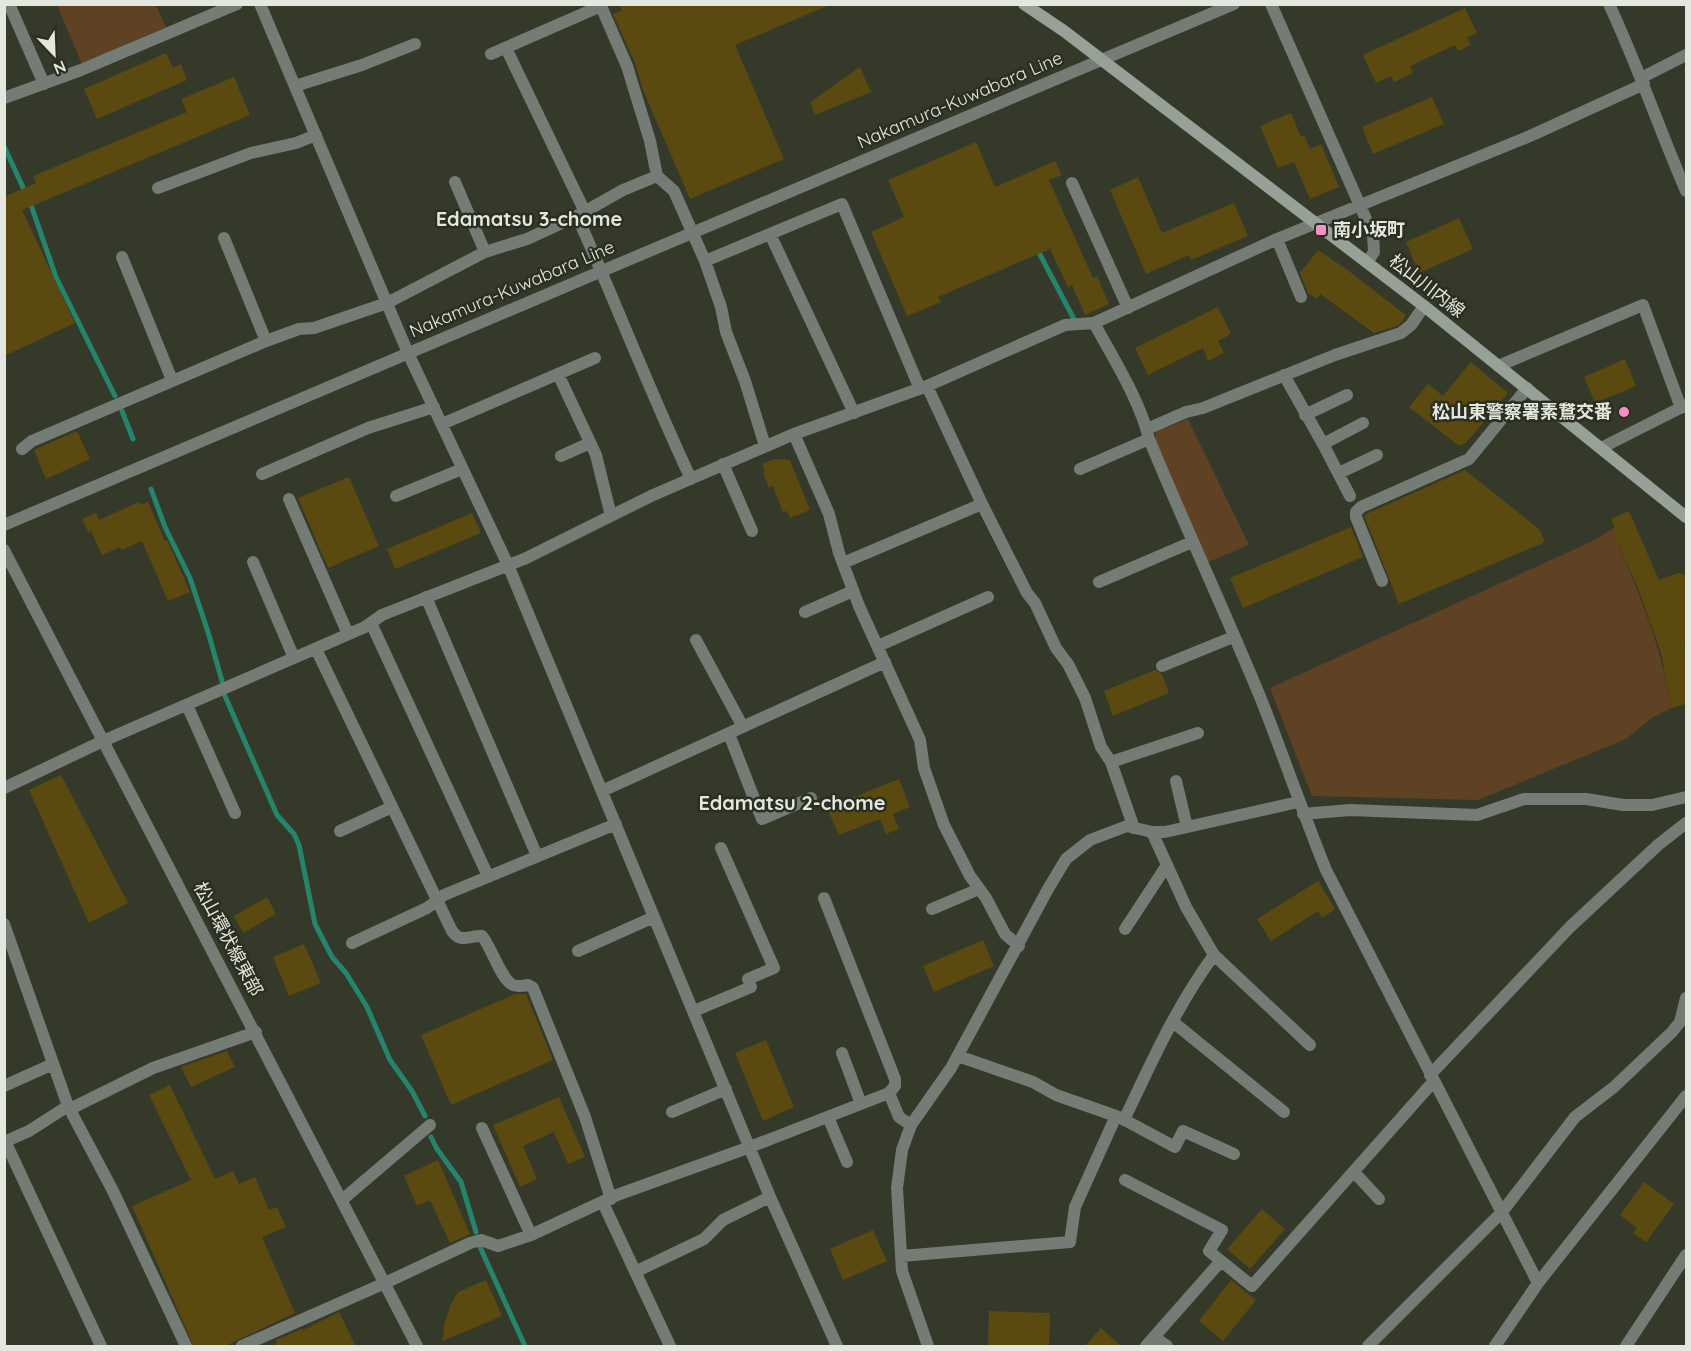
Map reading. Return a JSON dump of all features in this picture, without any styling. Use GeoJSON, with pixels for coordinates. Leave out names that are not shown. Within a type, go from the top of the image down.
{"type":"FeatureCollection","features":[{"type":"Feature","properties":{"kind":"main road","name":"松山川内線"},"geometry":{"type":"LineString","coordinates":[[1024,4],[1103,60],[1368,262],[1686,518]]}},
{"type":"Feature","properties":{"kind":"street"},"geometry":{"type":"LineString","coordinates":[[9,4],[44,84]]}},
{"type":"Feature","properties":{"kind":"street"},"geometry":{"type":"LineString","coordinates":[[4,98],[44,84],[237,4]]}},
{"type":"Feature","properties":{"kind":"street","name":"Nakamura-Kuwabara Line"},"geometry":{"type":"LineString","coordinates":[[4,525],[1234,4]]}},
{"type":"Feature","properties":{"kind":"street"},"geometry":{"type":"LineString","coordinates":[[1271,4],[1361,205],[1375,246],[1368,262]]}},
{"type":"Feature","properties":{"kind":"street"},"geometry":{"type":"LineString","coordinates":[[1609,4],[1686,191]]}},
{"type":"Feature","properties":{"kind":"street"},"geometry":{"type":"LineString","coordinates":[[261,5],[408,353],[507,566],[770,1197],[837,1347]]}},
{"type":"Feature","properties":{"kind":"street"},"geometry":{"type":"LineString","coordinates":[[491,54],[601,5],[627,66],[650,141],[657,176],[674,191],[705,261],[721,307],[726,332],[745,381],[765,446]]}},
{"type":"Feature","properties":{"kind":"street"},"geometry":{"type":"LineString","coordinates":[[295,86],[415,45]]}},
{"type":"Feature","properties":{"kind":"street"},"geometry":{"type":"LineString","coordinates":[[506,48],[581,214],[663,419],[691,478]]}},
{"type":"Feature","properties":{"kind":"street"},"geometry":{"type":"LineString","coordinates":[[4,788],[103,741],[348,634],[382,615],[507,566],[691,478],[765,446],[923,387],[1065,325],[1094,323],[1277,239],[1530,136],[1642,81],[1686,55]]}},
{"type":"Feature","properties":{"kind":"street"},"geometry":{"type":"LineString","coordinates":[[158,188],[250,153],[296,143],[316,135]]}},
{"type":"Feature","properties":{"kind":"street"},"geometry":{"type":"LineString","coordinates":[[22,449],[32,441],[266,341],[299,329],[314,328],[387,303],[485,252],[527,238],[581,214],[623,190],[657,176]]}},
{"type":"Feature","properties":{"kind":"street"},"geometry":{"type":"LineString","coordinates":[[455,182],[485,252]]}},
{"type":"Feature","properties":{"kind":"street"},"geometry":{"type":"LineString","coordinates":[[1072,183],[1128,308]]}},
{"type":"Feature","properties":{"kind":"street"},"geometry":{"type":"LineString","coordinates":[[705,261],[842,204],[923,387],[1027,593],[1035,603],[1056,648],[1068,664],[1081,689],[1101,747],[1111,762],[1134,828]]}},
{"type":"Feature","properties":{"kind":"street"},"geometry":{"type":"LineString","coordinates":[[770,234],[854,413]]}},
{"type":"Feature","properties":{"kind":"street"},"geometry":{"type":"LineString","coordinates":[[224,238],[266,341]]}},
{"type":"Feature","properties":{"kind":"street"},"geometry":{"type":"LineString","coordinates":[[1277,239],[1301,297]]}},
{"type":"Feature","properties":{"kind":"street"},"geometry":{"type":"LineString","coordinates":[[122,257],[172,380]]}},
{"type":"Feature","properties":{"kind":"street"},"geometry":{"type":"LineString","coordinates":[[1498,366],[1643,305],[1684,407],[1600,448]]}},
{"type":"Feature","properties":{"kind":"street"},"geometry":{"type":"LineString","coordinates":[[1080,469],[1186,412],[1203,408],[1335,355],[1401,333],[1411,325],[1424,306]]}},
{"type":"Feature","properties":{"kind":"street"},"geometry":{"type":"LineString","coordinates":[[1094,323],[1128,386],[1192,542],[1261,699],[1326,870],[1538,1283]]}},
{"type":"Feature","properties":{"kind":"street"},"geometry":{"type":"LineString","coordinates":[[442,424],[595,358]]}},
{"type":"Feature","properties":{"kind":"street"},"geometry":{"type":"LineString","coordinates":[[558,374],[596,455],[611,516]]}},
{"type":"Feature","properties":{"kind":"street"},"geometry":{"type":"LineString","coordinates":[[1284,375],[1350,496]]}},
{"type":"Feature","properties":{"kind":"street"},"geometry":{"type":"LineString","coordinates":[[1382,581],[1356,512],[1361,507],[1469,459],[1527,388]]}},
{"type":"Feature","properties":{"kind":"street"},"geometry":{"type":"LineString","coordinates":[[1305,415],[1347,394]]}},
{"type":"Feature","properties":{"kind":"street"},"geometry":{"type":"LineString","coordinates":[[262,474],[368,428],[434,407]]}},
{"type":"Feature","properties":{"kind":"street"},"geometry":{"type":"LineString","coordinates":[[1323,444],[1363,423]]}},
{"type":"Feature","properties":{"kind":"street"},"geometry":{"type":"LineString","coordinates":[[794,434],[829,514],[853,591],[920,740],[924,768],[944,825],[970,876],[1005,934],[1019,946]]}},
{"type":"Feature","properties":{"kind":"street"},"geometry":{"type":"LineString","coordinates":[[561,456],[590,443]]}},
{"type":"Feature","properties":{"kind":"street"},"geometry":{"type":"LineString","coordinates":[[1339,473],[1377,454]]}},
{"type":"Feature","properties":{"kind":"street"},"geometry":{"type":"LineString","coordinates":[[723,464],[752,531]]}},
{"type":"Feature","properties":{"kind":"street"},"geometry":{"type":"LineString","coordinates":[[396,496],[462,469]]}},
{"type":"Feature","properties":{"kind":"street"},"geometry":{"type":"LineString","coordinates":[[289,499],[348,634]]}},
{"type":"Feature","properties":{"kind":"street"},"geometry":{"type":"LineString","coordinates":[[843,563],[982,504]]}},
{"type":"Feature","properties":{"kind":"street"},"geometry":{"type":"LineString","coordinates":[[1100,582],[1192,542]]}},
{"type":"Feature","properties":{"kind":"street","name":"松山環状線東部"},"geometry":{"type":"LineString","coordinates":[[4,550],[256,1032],[417,1347]]}},
{"type":"Feature","properties":{"kind":"street"},"geometry":{"type":"LineString","coordinates":[[253,562],[294,658]]}},
{"type":"Feature","properties":{"kind":"street"},"geometry":{"type":"LineString","coordinates":[[805,612],[853,591]]}},
{"type":"Feature","properties":{"kind":"street"},"geometry":{"type":"LineString","coordinates":[[426,597],[537,856]]}},
{"type":"Feature","properties":{"kind":"street"},"geometry":{"type":"LineString","coordinates":[[878,646],[988,597]]}},
{"type":"Feature","properties":{"kind":"street"},"geometry":{"type":"LineString","coordinates":[[371,623],[488,876]]}},
{"type":"Feature","properties":{"kind":"street"},"geometry":{"type":"LineString","coordinates":[[1162,666],[1233,637]]}},
{"type":"Feature","properties":{"kind":"street"},"geometry":{"type":"LineString","coordinates":[[696,640],[742,728]]}},
{"type":"Feature","properties":{"kind":"street"},"geometry":{"type":"LineString","coordinates":[[316,648],[456,937],[462,939],[474,935],[482,936],[490,945],[504,976],[511,984],[528,985],[533,988],[585,1118],[607,1201],[635,1272],[670,1347]]}},
{"type":"Feature","properties":{"kind":"street"},"geometry":{"type":"LineString","coordinates":[[602,791],[885,662]]}},
{"type":"Feature","properties":{"kind":"street"},"geometry":{"type":"LineString","coordinates":[[187,705],[235,813]]}},
{"type":"Feature","properties":{"kind":"street"},"geometry":{"type":"LineString","coordinates":[[1111,762],[1198,733]]}},
{"type":"Feature","properties":{"kind":"street"},"geometry":{"type":"LineString","coordinates":[[729,734],[762,819],[811,798]]}},
{"type":"Feature","properties":{"kind":"street"},"geometry":{"type":"LineString","coordinates":[[1176,781],[1187,827]]}},
{"type":"Feature","properties":{"kind":"street"},"geometry":{"type":"LineString","coordinates":[[928,1347],[902,1271],[897,1188],[902,1150],[911,1125],[958,1056],[988,997],[1019,946],[1066,859],[1090,840],[1127,826],[1152,832],[1165,832],[1301,808],[1477,815],[1524,800],[1586,799],[1623,805],[1652,805],[1686,796]]}},
{"type":"Feature","properties":{"kind":"street"},"geometry":{"type":"LineString","coordinates":[[340,831],[392,807]]}},
{"type":"Feature","properties":{"kind":"street"},"geometry":{"type":"LineString","coordinates":[[1125,1180],[1222,1230],[1209,1251],[1252,1286],[1354,1172],[1432,1078],[1570,927],[1658,845],[1686,823]]}},
{"type":"Feature","properties":{"kind":"street"},"geometry":{"type":"LineString","coordinates":[[352,943],[428,908],[444,895],[616,824]]}},
{"type":"Feature","properties":{"kind":"street"},"geometry":{"type":"LineString","coordinates":[[1152,832],[1186,907],[1214,955],[1310,1045]]}},
{"type":"Feature","properties":{"kind":"street"},"geometry":{"type":"LineString","coordinates":[[694,1011],[752,987],[748,979],[774,968],[721,848]]}},
{"type":"Feature","properties":{"kind":"street"},"geometry":{"type":"LineString","coordinates":[[1125,929],[1167,865]]}},
{"type":"Feature","properties":{"kind":"street"},"geometry":{"type":"LineString","coordinates":[[932,909],[979,889]]}},
{"type":"Feature","properties":{"kind":"street"},"geometry":{"type":"LineString","coordinates":[[242,1347],[385,1284],[470,1243],[481,1240],[498,1246],[531,1235],[607,1201],[889,1093],[895,1086],[895,1079],[824,898]]}},
{"type":"Feature","properties":{"kind":"street"},"geometry":{"type":"LineString","coordinates":[[578,951],[654,916]]}},
{"type":"Feature","properties":{"kind":"street"},"geometry":{"type":"LineString","coordinates":[[4,924],[69,1108],[112,1191],[186,1347]]}},
{"type":"Feature","properties":{"kind":"street"},"geometry":{"type":"LineString","coordinates":[[901,1256],[1070,1242],[1075,1207],[1158,1048],[1201,972],[1214,955]]}},
{"type":"Feature","properties":{"kind":"street"},"geometry":{"type":"LineString","coordinates":[[1368,1347],[1503,1212],[1575,1116],[1635,1069],[1672,1032],[1680,1022],[1686,998]]}},
{"type":"Feature","properties":{"kind":"street"},"geometry":{"type":"LineString","coordinates":[[1173,1022],[1284,1112]]}},
{"type":"Feature","properties":{"kind":"street"},"geometry":{"type":"LineString","coordinates":[[101,1347],[5,1142],[153,1068],[256,1032]]}},
{"type":"Feature","properties":{"kind":"street"},"geometry":{"type":"LineString","coordinates":[[842,1053],[861,1104]]}},
{"type":"Feature","properties":{"kind":"street"},"geometry":{"type":"LineString","coordinates":[[958,1056],[1033,1082],[1056,1095],[1120,1118],[1174,1147],[1183,1131],[1234,1154]]}},
{"type":"Feature","properties":{"kind":"street"},"geometry":{"type":"LineString","coordinates":[[4,1086],[53,1064]]}},
{"type":"Feature","properties":{"kind":"street"},"geometry":{"type":"LineString","coordinates":[[672,1112],[726,1089]]}},
{"type":"Feature","properties":{"kind":"street"},"geometry":{"type":"LineString","coordinates":[[889,1093],[899,1117],[911,1125]]}},
{"type":"Feature","properties":{"kind":"street"},"geometry":{"type":"LineString","coordinates":[[1495,1347],[1538,1283],[1686,1096]]}},
{"type":"Feature","properties":{"kind":"street"},"geometry":{"type":"LineString","coordinates":[[828,1117],[847,1162]]}},
{"type":"Feature","properties":{"kind":"street"},"geometry":{"type":"LineString","coordinates":[[342,1200],[430,1125]]}},
{"type":"Feature","properties":{"kind":"street"},"geometry":{"type":"LineString","coordinates":[[482,1128],[531,1235]]}},
{"type":"Feature","properties":{"kind":"street"},"geometry":{"type":"LineString","coordinates":[[1354,1172],[1379,1199]]}},
{"type":"Feature","properties":{"kind":"street"},"geometry":{"type":"LineString","coordinates":[[635,1272],[704,1239],[723,1220],[770,1197]]}},
{"type":"Feature","properties":{"kind":"street"},"geometry":{"type":"LineString","coordinates":[[1626,1347],[1686,1255]]}},
{"type":"Feature","properties":{"kind":"street"},"geometry":{"type":"LineString","coordinates":[[1146,1347],[1221,1262]]}},
{"type":"Feature","properties":{"kind":"street"},"geometry":{"type":"LineString","coordinates":[[1154,1336],[1167,1347]]}},
{"type":"Feature","properties":{"kind":"shaded area"},"geometry":{"type":"Polygon","coordinates":[[[57,5],[156,5],[166,27],[82,64],[57,5]]]}},
{"type":"Feature","properties":{"kind":"shaded area"},"geometry":{"type":"Polygon","coordinates":[[[1188,419],[1249,545],[1206,563],[1155,439],[1156,432],[1188,419]]]}},
{"type":"Feature","properties":{"kind":"shaded area"},"geometry":{"type":"Polygon","coordinates":[[[1615,527],[1618,535],[1615,537],[1656,642],[1672,708],[1653,717],[1626,739],[1478,800],[1312,796],[1270,688],[1595,540],[1615,527]]]}},
{"type":"Feature","properties":{"kind":"building"},"geometry":{"type":"Polygon","coordinates":[[[619,4],[832,4],[735,45],[784,159],[690,199],[613,14],[622,10],[619,4]]]}},
{"type":"Feature","properties":{"kind":"building"},"geometry":{"type":"Polygon","coordinates":[[[1465,8],[1477,33],[1467,38],[1471,45],[1458,51],[1455,45],[1410,66],[1413,73],[1394,82],[1391,76],[1376,83],[1363,55],[1465,8]]]}},
{"type":"Feature","properties":{"kind":"building"},"geometry":{"type":"Polygon","coordinates":[[[166,53],[173,68],[181,64],[187,80],[97,119],[84,89],[166,53]]]}},
{"type":"Feature","properties":{"kind":"building"},"geometry":{"type":"Polygon","coordinates":[[[860,67],[871,92],[815,115],[810,102],[860,67]]]}},
{"type":"Feature","properties":{"kind":"building"},"geometry":{"type":"Polygon","coordinates":[[[234,77],[250,115],[22,210],[75,323],[4,356],[4,197],[36,183],[33,176],[187,112],[181,99],[234,77]]]}},
{"type":"Feature","properties":{"kind":"building"},"geometry":{"type":"Polygon","coordinates":[[[1432,97],[1444,124],[1373,154],[1362,127],[1432,97]]]}},
{"type":"Feature","properties":{"kind":"building"},"geometry":{"type":"Polygon","coordinates":[[[1291,113],[1301,137],[1304,135],[1310,149],[1321,144],[1339,187],[1310,199],[1294,162],[1278,168],[1260,126],[1291,113]]]}},
{"type":"Feature","properties":{"kind":"building"},"geometry":{"type":"Polygon","coordinates":[[[976,142],[995,187],[1055,161],[1062,175],[1049,180],[1093,278],[1097,276],[1109,304],[1085,315],[1072,285],[1068,287],[1050,249],[938,297],[941,302],[907,316],[871,232],[904,217],[888,180],[976,142]]]}},
{"type":"Feature","properties":{"kind":"building"},"geometry":{"type":"Polygon","coordinates":[[[1138,177],[1162,233],[1234,203],[1248,236],[1191,260],[1189,255],[1146,274],[1110,190],[1138,177]]]}},
{"type":"Feature","properties":{"kind":"building"},"geometry":{"type":"Polygon","coordinates":[[[1459,218],[1473,249],[1419,273],[1406,242],[1459,218]]]}},
{"type":"Feature","properties":{"kind":"building"},"geometry":{"type":"Polygon","coordinates":[[[1318,250],[1406,315],[1402,322],[1397,326],[1374,333],[1320,294],[1317,299],[1308,293],[1300,273],[1318,250]]]}},
{"type":"Feature","properties":{"kind":"building"},"geometry":{"type":"Polygon","coordinates":[[[1218,307],[1231,334],[1218,341],[1224,353],[1208,361],[1203,348],[1148,375],[1135,348],[1218,307]]]}},
{"type":"Feature","properties":{"kind":"building"},"geometry":{"type":"Polygon","coordinates":[[[1625,359],[1636,386],[1595,403],[1584,377],[1625,359]]]}},
{"type":"Feature","properties":{"kind":"building"},"geometry":{"type":"Polygon","coordinates":[[[1471,362],[1508,393],[1466,443],[1459,446],[1409,407],[1428,384],[1443,396],[1471,362]]]}},
{"type":"Feature","properties":{"kind":"building"},"geometry":{"type":"Polygon","coordinates":[[[77,431],[90,459],[46,479],[34,450],[77,431]]]}},
{"type":"Feature","properties":{"kind":"building"},"geometry":{"type":"Polygon","coordinates":[[[775,459],[790,460],[810,510],[790,518],[787,511],[783,512],[773,486],[769,488],[763,472],[765,471],[762,464],[775,459]]]}},
{"type":"Feature","properties":{"kind":"building"},"geometry":{"type":"Polygon","coordinates":[[[1465,470],[1539,529],[1545,542],[1399,604],[1364,515],[1465,470]]]}},
{"type":"Feature","properties":{"kind":"building"},"geometry":{"type":"Polygon","coordinates":[[[349,477],[379,546],[328,568],[298,498],[349,477]]]}},
{"type":"Feature","properties":{"kind":"building"},"geometry":{"type":"Polygon","coordinates":[[[139,502],[141,505],[148,502],[190,592],[168,601],[142,541],[122,550],[120,547],[102,555],[91,531],[88,532],[82,519],[96,513],[99,520],[139,502]]]}},
{"type":"Feature","properties":{"kind":"building"},"geometry":{"type":"Polygon","coordinates":[[[1629,511],[1659,580],[1678,573],[1686,575],[1686,641],[1684,644],[1686,704],[1672,708],[1661,653],[1638,588],[1615,537],[1618,535],[1611,519],[1629,511]]]}},
{"type":"Feature","properties":{"kind":"building"},"geometry":{"type":"Polygon","coordinates":[[[472,513],[481,533],[395,569],[387,549],[472,513]]]}},
{"type":"Feature","properties":{"kind":"building"},"geometry":{"type":"Polygon","coordinates":[[[1351,527],[1363,557],[1243,608],[1230,578],[1351,527]]]}},
{"type":"Feature","properties":{"kind":"building"},"geometry":{"type":"Polygon","coordinates":[[[1155,670],[1162,674],[1169,693],[1113,716],[1104,691],[1155,670]]]}},
{"type":"Feature","properties":{"kind":"building"},"geometry":{"type":"Polygon","coordinates":[[[61,775],[128,903],[89,923],[29,790],[61,775]]]}},
{"type":"Feature","properties":{"kind":"building"},"geometry":{"type":"Polygon","coordinates":[[[899,779],[910,807],[893,814],[899,829],[886,834],[880,819],[839,835],[827,808],[899,779]]]}},
{"type":"Feature","properties":{"kind":"building"},"geometry":{"type":"Polygon","coordinates":[[[1318,881],[1335,909],[1322,918],[1318,911],[1271,941],[1257,919],[1318,881]]]}},
{"type":"Feature","properties":{"kind":"building"},"geometry":{"type":"Polygon","coordinates":[[[267,897],[276,914],[243,933],[234,916],[267,897]]]}},
{"type":"Feature","properties":{"kind":"building"},"geometry":{"type":"Polygon","coordinates":[[[983,940],[994,966],[934,992],[923,966],[983,940]]]}},
{"type":"Feature","properties":{"kind":"building"},"geometry":{"type":"Polygon","coordinates":[[[304,944],[321,983],[289,996],[273,957],[304,944]]]}},
{"type":"Feature","properties":{"kind":"building"},"geometry":{"type":"Polygon","coordinates":[[[515,994],[526,994],[553,1060],[451,1105],[421,1035],[515,994]]]}},
{"type":"Feature","properties":{"kind":"building"},"geometry":{"type":"Polygon","coordinates":[[[766,1040],[794,1107],[763,1121],[735,1053],[766,1040]]]}},
{"type":"Feature","properties":{"kind":"building"},"geometry":{"type":"Polygon","coordinates":[[[227,1051],[235,1067],[191,1087],[181,1067],[227,1051]]]}},
{"type":"Feature","properties":{"kind":"building"},"geometry":{"type":"Polygon","coordinates":[[[170,1085],[215,1179],[233,1171],[239,1184],[255,1177],[269,1210],[277,1207],[286,1227],[262,1237],[295,1313],[223,1347],[194,1347],[132,1206],[191,1180],[149,1095],[170,1085]]]}},
{"type":"Feature","properties":{"kind":"building"},"geometry":{"type":"Polygon","coordinates":[[[559,1097],[585,1157],[568,1164],[554,1132],[523,1146],[537,1179],[520,1187],[493,1125],[559,1097]]]}},
{"type":"Feature","properties":{"kind":"building"},"geometry":{"type":"Polygon","coordinates":[[[438,1160],[470,1234],[450,1243],[430,1200],[417,1206],[404,1176],[438,1160]]]}},
{"type":"Feature","properties":{"kind":"building"},"geometry":{"type":"Polygon","coordinates":[[[1644,1182],[1674,1204],[1646,1242],[1633,1233],[1637,1228],[1620,1215],[1644,1182]]]}},
{"type":"Feature","properties":{"kind":"building"},"geometry":{"type":"Polygon","coordinates":[[[1262,1209],[1285,1229],[1250,1269],[1227,1249],[1262,1209]]]}},
{"type":"Feature","properties":{"kind":"building"},"geometry":{"type":"Polygon","coordinates":[[[873,1230],[887,1261],[843,1280],[830,1249],[873,1230]]]}},
{"type":"Feature","properties":{"kind":"building"},"geometry":{"type":"Polygon","coordinates":[[[486,1280],[502,1316],[443,1341],[444,1325],[458,1292],[486,1280]]]}},
{"type":"Feature","properties":{"kind":"building"},"geometry":{"type":"Polygon","coordinates":[[[1231,1280],[1256,1300],[1223,1341],[1199,1321],[1231,1280]]]}},
{"type":"Feature","properties":{"kind":"building"},"geometry":{"type":"Polygon","coordinates":[[[989,1311],[1050,1313],[1049,1347],[988,1345],[989,1311]]]}},
{"type":"Feature","properties":{"kind":"building"},"geometry":{"type":"Polygon","coordinates":[[[339,1312],[356,1347],[270,1347],[277,1343],[276,1340],[303,1330],[339,1312]]]}},
{"type":"Feature","properties":{"kind":"building"},"geometry":{"type":"Polygon","coordinates":[[[1101,1328],[1122,1347],[1084,1347],[1101,1328]]]}},
{"type":"Feature","properties":{"kind":"waterway"},"geometry":{"type":"LineString","coordinates":[[4,146],[31,205],[56,277],[115,396]]}},
{"type":"Feature","properties":{"kind":"waterway"},"geometry":{"type":"LineString","coordinates":[[1036,247],[1076,323]]}},
{"type":"Feature","properties":{"kind":"waterway"},"geometry":{"type":"LineString","coordinates":[[122,411],[133,439]]}},
{"type":"Feature","properties":{"kind":"waterway"},"geometry":{"type":"LineString","coordinates":[[151,489],[165,527],[190,578],[222,681]]}},
{"type":"Feature","properties":{"kind":"waterway"},"geometry":{"type":"LineString","coordinates":[[225,696],[277,815],[294,834],[299,845],[315,924],[332,957],[346,973],[367,1007],[390,1060],[412,1091],[425,1116]]}},
{"type":"Feature","properties":{"kind":"waterway"},"geometry":{"type":"LineString","coordinates":[[431,1137],[461,1182],[476,1232]]}},
{"type":"Feature","properties":{"kind":"waterway"},"geometry":{"type":"LineString","coordinates":[[480,1247],[525,1346]]}},
{"type":"Feature","properties":{"kind":"place","name":"南小坂町"},"geometry":{"type":"Point","coordinates":[1321,230]}},
{"type":"Feature","properties":{"kind":"place","name":"松山東警察署素鵞交番"},"geometry":{"type":"Point","coordinates":[1624,412]}},
{"type":"Feature","properties":{"kind":"district","name":"Edamatsu 3-chome"},"geometry":{"type":"Point","coordinates":[529,219]}},
{"type":"Feature","properties":{"kind":"district","name":"Edamatsu 2-chome"},"geometry":{"type":"Point","coordinates":[792,803]}}]}
